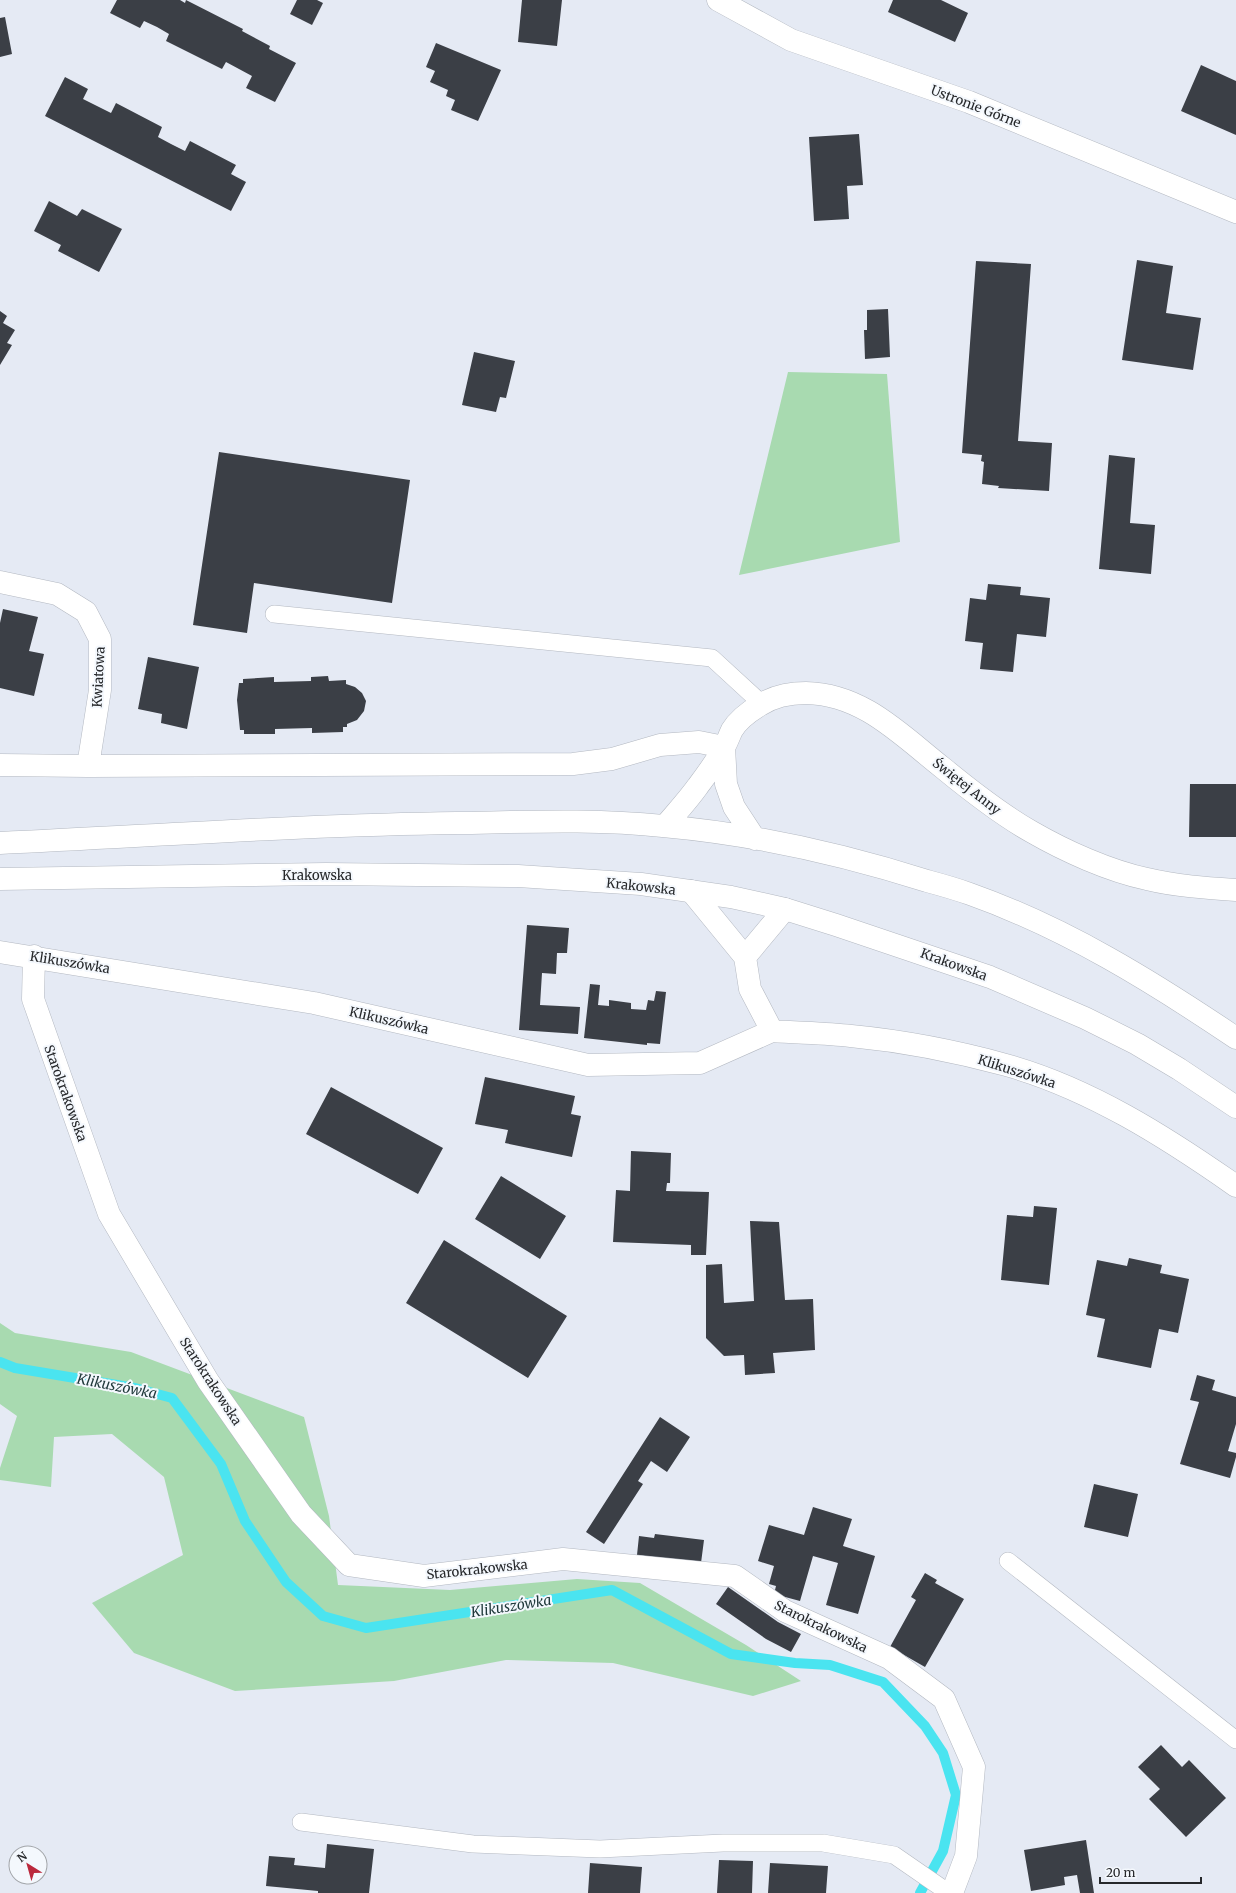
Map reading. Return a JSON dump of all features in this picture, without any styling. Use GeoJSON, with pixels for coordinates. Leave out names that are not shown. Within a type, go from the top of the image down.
{"type":"FeatureCollection","features":[{"type":"Feature","properties":{"kind":"street","name":"Ustronie Górne"},"geometry":{"type":"LineString","coordinates":[[718,0],[791,40],[969,102],[1236,212]]}},
{"type":"Feature","properties":{"kind":"street","name":"Kwiatowa"},"geometry":{"type":"LineString","coordinates":[[0,582],[57,594],[86,612],[100,639],[100,690],[88,766]]}},
{"type":"Feature","properties":{"kind":"street","name":"Świętej Anny"},"geometry":{"type":"LineString","coordinates":[[665,826],[697,788],[724,748],[734,728],[748,713],[762,704],[781,696],[797,693],[834,696],[857,704],[886,722],[989,805],[1033,833],[1113,869],[1147,880],[1201,888],[1236,890]]}},
{"type":"Feature","properties":{"kind":"street"},"geometry":{"type":"LineString","coordinates":[[0,765],[573,764],[612,759],[660,745],[698,742],[724,748]]}},
{"type":"Feature","properties":{"kind":"street","name":"Świętej Anny"},"geometry":{"type":"LineString","coordinates":[[724,748],[726,784],[734,807],[756,839]]}},
{"type":"Feature","properties":{"kind":"street"},"geometry":{"type":"LineString","coordinates":[[0,843],[371,824],[564,821],[665,826],[756,839],[836,855],[879,866],[970,894],[1010,910],[1090,948],[1150,981],[1236,1038]]}},
{"type":"Feature","properties":{"kind":"street","name":"Krakowska"},"geometry":{"type":"LineString","coordinates":[[0,879],[326,874],[518,876],[641,884],[731,897],[785,909],[926,954],[990,977],[1085,1018],[1161,1058],[1236,1107]]}},
{"type":"Feature","properties":{"kind":"street"},"geometry":{"type":"LineString","coordinates":[[691,891],[745,957],[750,989],[772,1032]]}},
{"type":"Feature","properties":{"kind":"street"},"geometry":{"type":"LineString","coordinates":[[745,957],[785,909]]}},
{"type":"Feature","properties":{"kind":"street","name":"Klikuszówka"},"geometry":{"type":"LineString","coordinates":[[0,952],[34,956],[314,1003],[588,1065],[700,1063],[772,1032],[851,1036],[948,1051],[1007,1066],[1059,1084],[1103,1104],[1155,1133],[1236,1186]]}},
{"type":"Feature","properties":{"kind":"street","name":"Starokrakowska"},"geometry":{"type":"LineString","coordinates":[[34,956],[33,999],[109,1214],[208,1381],[302,1514],[349,1565],[424,1576],[563,1559],[735,1576],[785,1611],[888,1658],[944,1699],[974,1767],[966,1856],[945,1889]]}},
{"type":"Feature","properties":{"kind":"lane"},"geometry":{"type":"LineString","coordinates":[[274,614],[712,658],[762,704]]}},
{"type":"Feature","properties":{"kind":"lane"},"geometry":{"type":"LineString","coordinates":[[1008,1561],[1236,1740]]}},
{"type":"Feature","properties":{"kind":"lane"},"geometry":{"type":"LineString","coordinates":[[301,1822],[473,1844],[592,1849],[723,1843],[823,1842],[894,1855],[945,1889]]}},
{"type":"Feature","properties":{"kind":"green space"},"geometry":{"type":"Polygon","coordinates":[[[788,372],[887,374],[900,542],[739,575],[788,372]]]}},
{"type":"Feature","properties":{"kind":"green space"},"geometry":{"type":"Polygon","coordinates":[[[0,1323],[15,1333],[131,1352],[304,1417],[329,1516],[338,1585],[450,1590],[577,1579],[640,1583],[746,1645],[801,1681],[753,1696],[613,1663],[506,1660],[394,1681],[235,1691],[134,1653],[92,1603],[183,1555],[164,1477],[112,1434],[54,1437],[51,1487],[0,1480],[0,1468],[17,1416],[0,1404],[0,1323]]]}},
{"type":"Feature","properties":{"kind":"building"},"geometry":{"type":"Polygon","coordinates":[[[117,0],[180,0],[185,3],[186,0],[243,29],[242,31],[270,46],[269,49],[296,63],[275,102],[246,88],[252,76],[226,62],[222,69],[166,41],[169,34],[144,21],[140,28],[110,13],[117,0]]]}},
{"type":"Feature","properties":{"kind":"building"},"geometry":{"type":"Polygon","coordinates":[[[297,0],[317,0],[323,3],[312,25],[290,14],[297,0]]]}},
{"type":"Feature","properties":{"kind":"building"},"geometry":{"type":"Polygon","coordinates":[[[522,0],[562,0],[557,46],[518,42],[522,0]]]}},
{"type":"Feature","properties":{"kind":"building"},"geometry":{"type":"Polygon","coordinates":[[[893,0],[941,0],[968,13],[955,42],[888,12],[893,0]]]}},
{"type":"Feature","properties":{"kind":"building"},"geometry":{"type":"Polygon","coordinates":[[[5,17],[12,54],[0,57],[0,18],[5,17]]]}},
{"type":"Feature","properties":{"kind":"building"},"geometry":{"type":"Polygon","coordinates":[[[436,43],[501,70],[478,121],[451,110],[455,100],[446,96],[448,90],[430,82],[435,71],[426,67],[436,43]]]}},
{"type":"Feature","properties":{"kind":"building"},"geometry":{"type":"Polygon","coordinates":[[[1201,65],[1236,81],[1236,135],[1181,111],[1201,65]]]}},
{"type":"Feature","properties":{"kind":"building"},"geometry":{"type":"Polygon","coordinates":[[[65,77],[88,89],[83,99],[111,113],[116,103],[162,127],[158,137],[171,144],[185,151],[190,141],[236,165],[231,174],[246,182],[231,211],[45,116],[65,77]]]}},
{"type":"Feature","properties":{"kind":"building"},"geometry":{"type":"Polygon","coordinates":[[[859,134],[863,185],[847,186],[849,219],[814,221],[809,137],[859,134]]]}},
{"type":"Feature","properties":{"kind":"building"},"geometry":{"type":"Polygon","coordinates":[[[49,201],[77,216],[82,209],[122,229],[99,272],[58,251],[61,245],[34,231],[49,201]]]}},
{"type":"Feature","properties":{"kind":"building"},"geometry":{"type":"Polygon","coordinates":[[[1137,260],[1173,266],[1166,313],[1201,318],[1193,370],[1122,360],[1137,260]]]}},
{"type":"Feature","properties":{"kind":"building"},"geometry":{"type":"Polygon","coordinates":[[[976,261],[1031,264],[1018,441],[1052,443],[1049,491],[998,488],[999,486],[982,484],[984,462],[981,461],[982,455],[962,453],[976,261]]]}},
{"type":"Feature","properties":{"kind":"building"},"geometry":{"type":"Polygon","coordinates":[[[888,309],[890,357],[865,359],[864,330],[867,330],[867,310],[888,309]]]}},
{"type":"Feature","properties":{"kind":"building"},"geometry":{"type":"Polygon","coordinates":[[[0,311],[7,316],[3,323],[15,330],[7,343],[12,345],[0,365],[0,311]]]}},
{"type":"Feature","properties":{"kind":"building"},"geometry":{"type":"Polygon","coordinates":[[[474,352],[515,361],[506,398],[500,397],[496,412],[462,405],[474,352]]]}},
{"type":"Feature","properties":{"kind":"building"},"geometry":{"type":"Polygon","coordinates":[[[219,452],[410,480],[392,603],[254,583],[247,633],[193,625],[219,452]]]}},
{"type":"Feature","properties":{"kind":"building"},"geometry":{"type":"Polygon","coordinates":[[[1109,455],[1135,458],[1130,523],[1155,525],[1151,574],[1099,569],[1109,455]]]}},
{"type":"Feature","properties":{"kind":"building"},"geometry":{"type":"Polygon","coordinates":[[[988,584],[1021,587],[1020,595],[1050,598],[1046,637],[1017,634],[1013,672],[980,669],[983,643],[965,641],[970,598],[986,600],[988,584]]]}},
{"type":"Feature","properties":{"kind":"building"},"geometry":{"type":"Polygon","coordinates":[[[3,609],[38,617],[29,651],[44,654],[34,696],[0,688],[0,623],[3,609]]]}},
{"type":"Feature","properties":{"kind":"building"},"geometry":{"type":"Polygon","coordinates":[[[148,657],[199,667],[187,729],[161,723],[162,714],[138,709],[148,657]]]}},
{"type":"Feature","properties":{"kind":"building"},"geometry":{"type":"Polygon","coordinates":[[[328,676],[329,681],[346,680],[346,684],[355,687],[362,693],[366,701],[364,711],[357,720],[347,724],[347,727],[343,727],[343,732],[312,733],[312,728],[275,729],[275,734],[244,734],[244,730],[240,730],[237,700],[239,683],[243,683],[243,679],[274,677],[274,682],[311,681],[311,677],[328,676]]]}},
{"type":"Feature","properties":{"kind":"building"},"geometry":{"type":"Polygon","coordinates":[[[1190,784],[1236,784],[1236,837],[1189,837],[1190,784]]]}},
{"type":"Feature","properties":{"kind":"building"},"geometry":{"type":"Polygon","coordinates":[[[527,925],[569,928],[567,953],[557,953],[556,974],[542,973],[540,1005],[580,1007],[578,1034],[519,1030],[527,925]]]}},
{"type":"Feature","properties":{"kind":"building"},"geometry":{"type":"Polygon","coordinates":[[[590,984],[600,985],[598,1005],[609,1006],[609,1000],[631,1003],[631,1009],[646,1010],[648,1000],[654,1001],[656,991],[666,992],[660,1044],[647,1043],[647,1045],[584,1038],[590,984]]]}},
{"type":"Feature","properties":{"kind":"building"},"geometry":{"type":"Polygon","coordinates":[[[485,1077],[575,1096],[571,1114],[581,1116],[572,1157],[505,1143],[508,1130],[475,1124],[485,1077]]]}},
{"type":"Feature","properties":{"kind":"building"},"geometry":{"type":"Polygon","coordinates":[[[331,1087],[443,1148],[418,1194],[306,1134],[331,1087]]]}},
{"type":"Feature","properties":{"kind":"building"},"geometry":{"type":"Polygon","coordinates":[[[631,1151],[671,1153],[670,1183],[667,1183],[666,1191],[709,1192],[706,1255],[691,1255],[691,1245],[613,1242],[616,1190],[630,1191],[631,1151]]]}},
{"type":"Feature","properties":{"kind":"building"},"geometry":{"type":"Polygon","coordinates":[[[501,1176],[566,1216],[540,1259],[475,1219],[501,1176]]]}},
{"type":"Feature","properties":{"kind":"building"},"geometry":{"type":"Polygon","coordinates":[[[1034,1206],[1057,1208],[1049,1285],[1001,1280],[1007,1215],[1033,1217],[1034,1206]]]}},
{"type":"Feature","properties":{"kind":"building"},"geometry":{"type":"Polygon","coordinates":[[[750,1221],[779,1222],[785,1300],[813,1299],[815,1350],[773,1353],[775,1373],[745,1375],[744,1355],[724,1356],[706,1338],[706,1265],[722,1264],[724,1303],[754,1301],[750,1221]]]}},
{"type":"Feature","properties":{"kind":"building"},"geometry":{"type":"Polygon","coordinates":[[[444,1240],[567,1316],[528,1378],[406,1303],[444,1240]]]}},
{"type":"Feature","properties":{"kind":"building"},"geometry":{"type":"Polygon","coordinates":[[[1129,1258],[1162,1265],[1160,1273],[1189,1279],[1178,1333],[1159,1329],[1151,1368],[1097,1357],[1105,1319],[1086,1315],[1097,1260],[1127,1266],[1129,1258]]]}},
{"type":"Feature","properties":{"kind":"building"},"geometry":{"type":"Polygon","coordinates":[[[1197,1375],[1215,1380],[1212,1390],[1236,1397],[1236,1424],[1228,1451],[1236,1453],[1236,1457],[1230,1478],[1180,1464],[1199,1402],[1190,1400],[1197,1375]]]}},
{"type":"Feature","properties":{"kind":"building"},"geometry":{"type":"Polygon","coordinates":[[[660,1417],[690,1437],[667,1472],[651,1461],[638,1481],[643,1484],[604,1544],[586,1532],[660,1417]]]}},
{"type":"Feature","properties":{"kind":"building"},"geometry":{"type":"Polygon","coordinates":[[[1094,1484],[1138,1494],[1128,1537],[1084,1527],[1094,1484]]]}},
{"type":"Feature","properties":{"kind":"building"},"geometry":{"type":"Polygon","coordinates":[[[813,1507],[852,1519],[843,1546],[875,1556],[858,1614],[826,1605],[838,1563],[813,1556],[800,1601],[774,1594],[776,1586],[769,1584],[774,1566],[758,1561],[769,1525],[804,1535],[813,1507]]]}},
{"type":"Feature","properties":{"kind":"building"},"geometry":{"type":"Polygon","coordinates":[[[655,1534],[704,1540],[701,1563],[637,1555],[639,1536],[654,1538],[655,1534]]]}},
{"type":"Feature","properties":{"kind":"building"},"geometry":{"type":"Polygon","coordinates":[[[925,1573],[937,1580],[935,1583],[964,1599],[925,1667],[890,1647],[916,1600],[911,1597],[925,1573]]]}},
{"type":"Feature","properties":{"kind":"building"},"geometry":{"type":"Polygon","coordinates":[[[728,1587],[778,1622],[801,1634],[791,1652],[766,1639],[716,1604],[728,1587]]]}},
{"type":"Feature","properties":{"kind":"building"},"geometry":{"type":"Polygon","coordinates":[[[1161,1745],[1182,1767],[1189,1760],[1226,1798],[1186,1837],[1149,1799],[1160,1789],[1138,1767],[1161,1745]]]}},
{"type":"Feature","properties":{"kind":"building"},"geometry":{"type":"Polygon","coordinates":[[[1086,1840],[1094,1893],[1080,1893],[1077,1875],[1064,1877],[1065,1885],[1031,1891],[1024,1850],[1086,1840]]]}},
{"type":"Feature","properties":{"kind":"building"},"geometry":{"type":"Polygon","coordinates":[[[327,1844],[374,1849],[369,1893],[318,1893],[318,1891],[266,1886],[269,1856],[295,1858],[294,1865],[325,1868],[327,1844]]]}},
{"type":"Feature","properties":{"kind":"building"},"geometry":{"type":"Polygon","coordinates":[[[719,1860],[753,1861],[752,1893],[717,1893],[719,1860]]]}},
{"type":"Feature","properties":{"kind":"building"},"geometry":{"type":"Polygon","coordinates":[[[590,1863],[642,1867],[640,1893],[588,1893],[590,1863]]]}},
{"type":"Feature","properties":{"kind":"building"},"geometry":{"type":"Polygon","coordinates":[[[770,1863],[828,1866],[826,1893],[768,1893],[770,1863]]]}},
{"type":"Feature","properties":{"kind":"waterway","name":"Klikuszówka"},"geometry":{"type":"LineString","coordinates":[[0,1362],[15,1368],[135,1388],[172,1398],[221,1464],[245,1521],[286,1582],[323,1616],[366,1628],[612,1590],[731,1654],[795,1663],[830,1665],[883,1682],[925,1726],[943,1753],[956,1795],[943,1851],[920,1893]]}}]}
